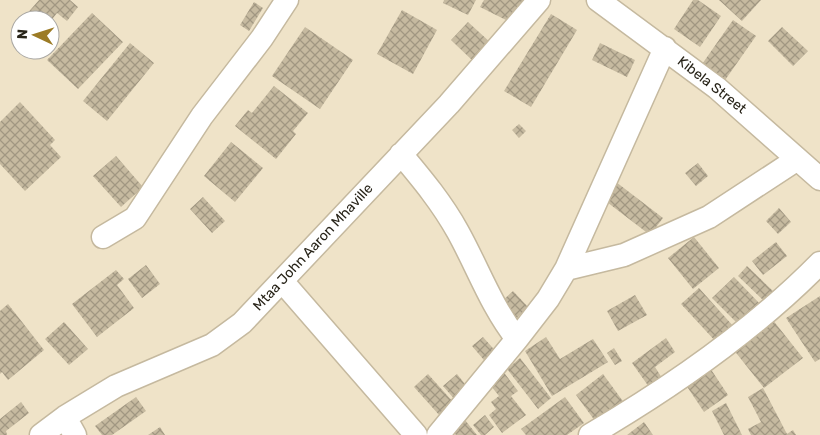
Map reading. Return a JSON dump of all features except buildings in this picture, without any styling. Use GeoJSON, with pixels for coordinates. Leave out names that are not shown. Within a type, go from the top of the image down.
{"type":"FeatureCollection","features":[{"type":"Feature","properties":{"kind":"street"},"geometry":{"type":"LineString","coordinates":[[103,237],[135,218],[202,116],[262,38],[287,0]]}},
{"type":"Feature","properties":{"kind":"street","name":"Mtaa John Aaron Mhaville"},"geometry":{"type":"LineString","coordinates":[[41,435],[70,426],[116,386],[212,345],[242,323],[401,154],[539,0]]}},
{"type":"Feature","properties":{"kind":"street","name":"Kibela Street"},"geometry":{"type":"LineString","coordinates":[[598,0],[665,48],[751,116],[796,160],[820,179]]}},
{"type":"Feature","properties":{"kind":"street"},"geometry":{"type":"LineString","coordinates":[[438,435],[517,340],[548,298],[566,269],[665,48]]}},
{"type":"Feature","properties":{"kind":"street"},"geometry":{"type":"LineString","coordinates":[[401,154],[442,204],[462,239],[491,302],[517,340]]}},
{"type":"Feature","properties":{"kind":"street"},"geometry":{"type":"LineString","coordinates":[[566,269],[624,255],[709,217],[796,160]]}},
{"type":"Feature","properties":{"kind":"street"},"geometry":{"type":"LineString","coordinates":[[590,435],[630,412],[743,333],[797,286],[820,263]]}},
{"type":"Feature","properties":{"kind":"street"},"geometry":{"type":"LineString","coordinates":[[282,281],[416,435]]}}]}
